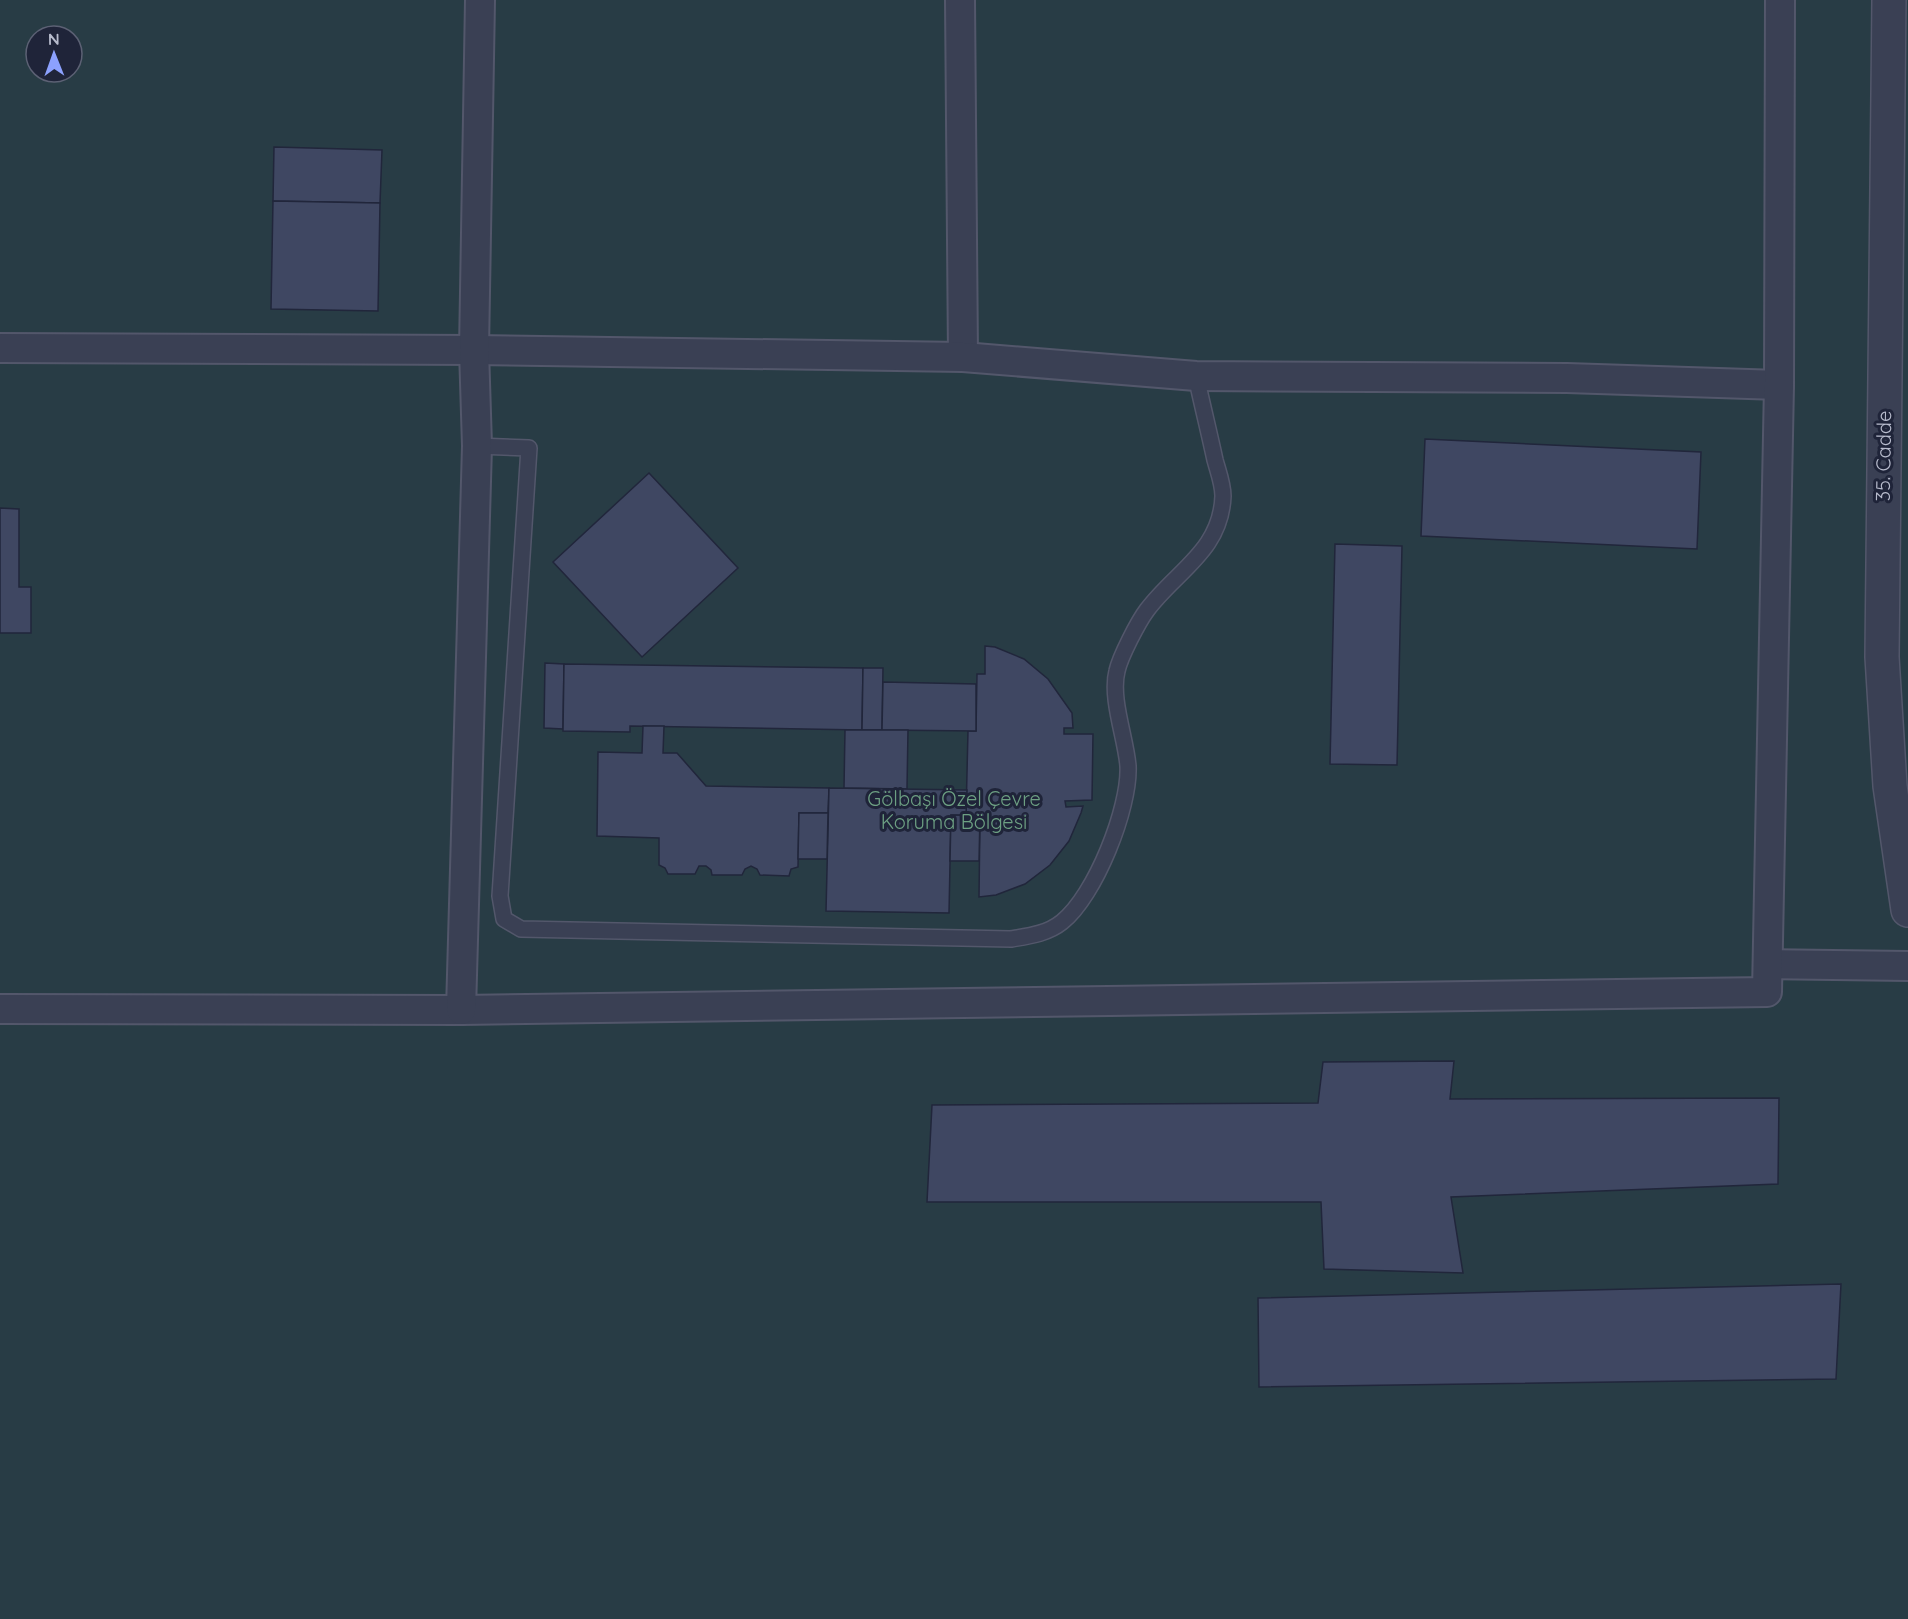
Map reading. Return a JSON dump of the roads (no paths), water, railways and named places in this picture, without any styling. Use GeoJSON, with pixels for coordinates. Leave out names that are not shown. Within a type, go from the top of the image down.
{"type":"FeatureCollection","features":[{"type":"Feature","properties":{"kind":"street"},"geometry":{"type":"LineString","coordinates":[[461,1010],[477,446],[474,350],[480,0]]}},
{"type":"Feature","properties":{"kind":"street"},"geometry":{"type":"LineString","coordinates":[[960,0],[963,357]]}},
{"type":"Feature","properties":{"kind":"street"},"geometry":{"type":"LineString","coordinates":[[0,1009],[461,1010],[1767,992],[1779,385],[1780,0]]}},
{"type":"Feature","properties":{"kind":"street","name":"35. Cadde"},"geometry":{"type":"LineString","coordinates":[[1889,0],[1882,657],[1890,786],[1908,910]]}},
{"type":"Feature","properties":{"kind":"street"},"geometry":{"type":"LineString","coordinates":[[0,348],[474,350],[963,357],[1196,376],[1568,378],[1779,385]]}},
{"type":"Feature","properties":{"kind":"street"},"geometry":{"type":"LineString","coordinates":[[1768,963],[1908,966]]}},
{"type":"Feature","properties":{"kind":"lane"},"geometry":{"type":"LineString","coordinates":[[477,446],[529,447],[500,896],[504,919],[521,929],[1011,939],[1040,934],[1062,922],[1080,903],[1098,874],[1123,805],[1128,766],[1117,701],[1116,672],[1147,610],[1195,560],[1213,536],[1221,513],[1223,492],[1196,376]]}},
{"type":"Feature","properties":{"kind":"park label","name":"Gölbaşı Özel Çevre Koruma Bölgesi"},"geometry":{"type":"Point","coordinates":[954,810]}}]}
